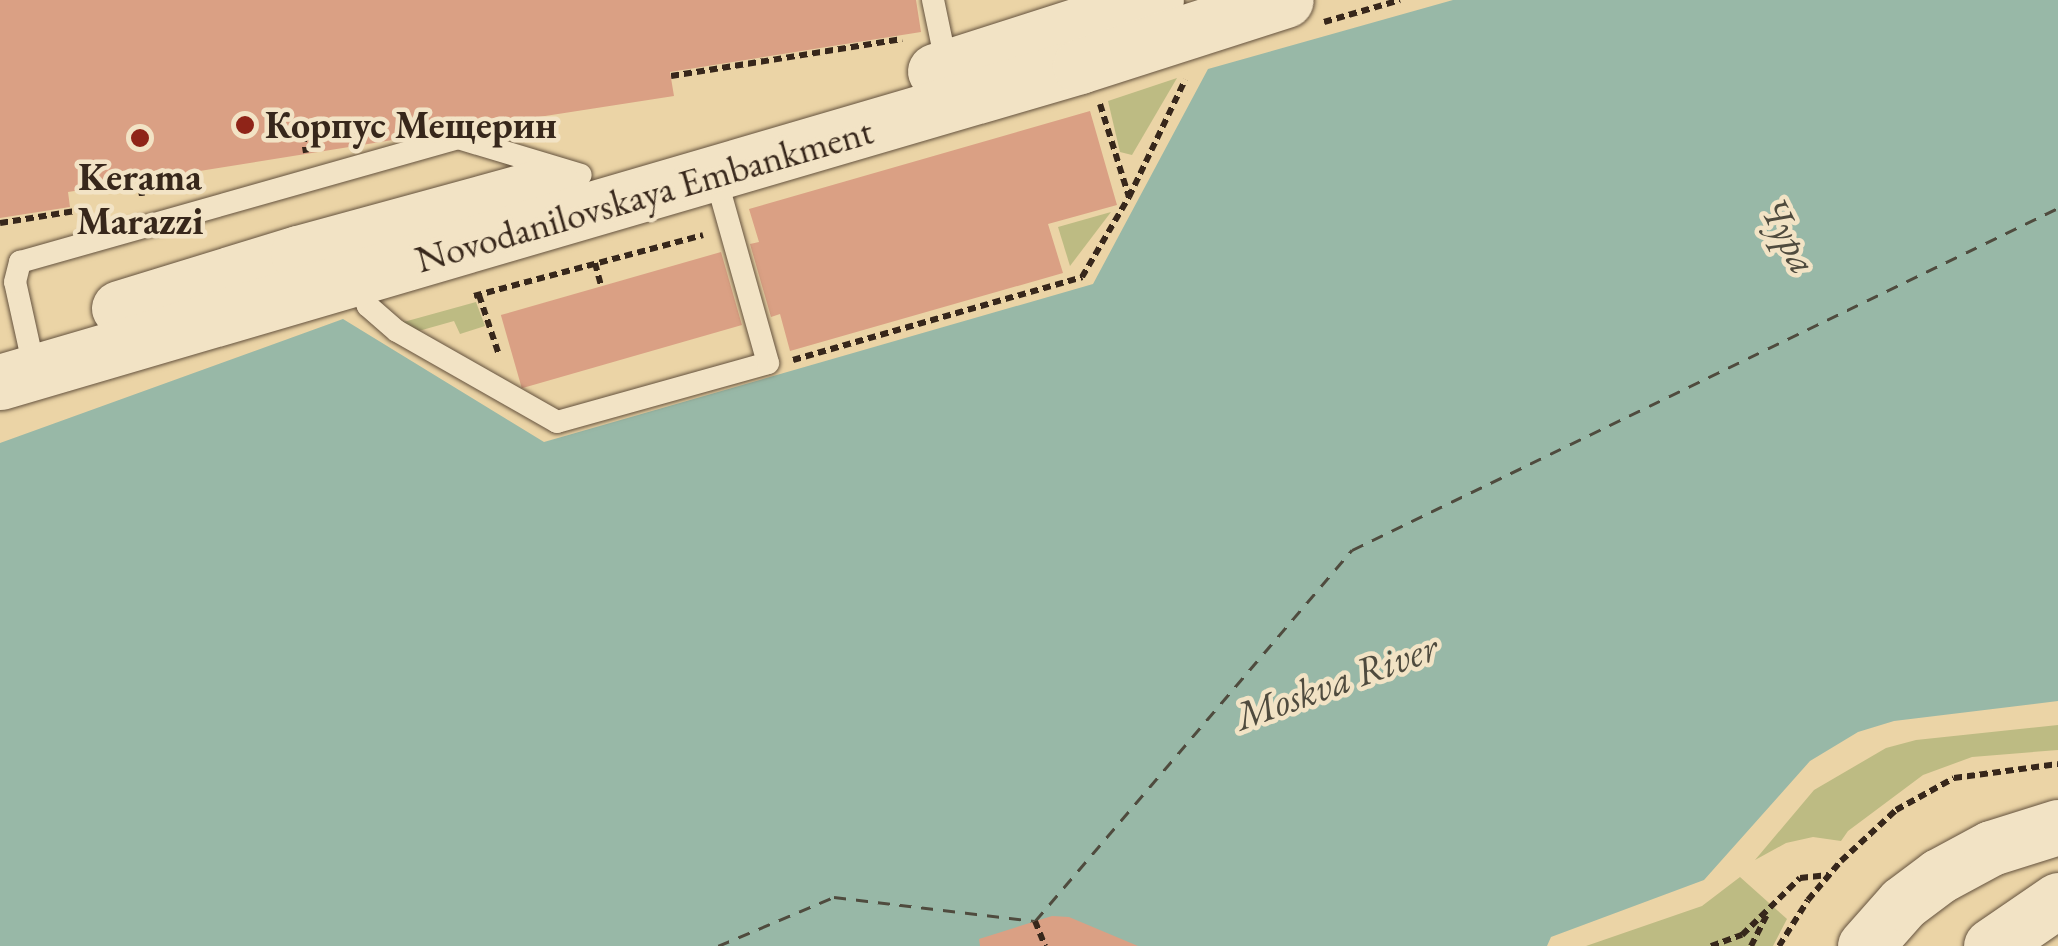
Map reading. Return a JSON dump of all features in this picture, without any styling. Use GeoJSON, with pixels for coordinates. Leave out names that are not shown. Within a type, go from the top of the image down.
{"type":"FeatureCollection","features":[{"type":"Feature","properties":{"kind":"main road","name":"Novodanilovskaya Embankment"},"geometry":{"type":"LineString","coordinates":[[16,358],[298,252],[582,175],[942,50],[1156,0]]}},
{"type":"Feature","properties":{"kind":"main road","name":"Novodanilovskaya Embankment"},"geometry":{"type":"LineString","coordinates":[[16,358],[358,279],[1286,0]]}},
{"type":"Feature","properties":{"kind":"main road"},"geometry":{"type":"LineString","coordinates":[[1865,946],[1902,903],[1939,876],[1991,848],[2058,827]]}},
{"type":"Feature","properties":{"kind":"main road"},"geometry":{"type":"LineString","coordinates":[[1990,946],[2058,900]]}},
{"type":"Feature","properties":{"kind":"lane"},"geometry":{"type":"LineString","coordinates":[[933,0],[942,50]]}},
{"type":"Feature","properties":{"kind":"lane"},"geometry":{"type":"LineString","coordinates":[[16,358],[15,282],[20,262],[458,138],[582,175]]}},
{"type":"Feature","properties":{"kind":"lane"},"geometry":{"type":"LineString","coordinates":[[358,279],[368,306],[397,331],[557,422],[768,362],[714,174]]}},
{"type":"Feature","properties":{"kind":"path"},"geometry":{"type":"LineString","coordinates":[[671,76],[942,50]]}},
{"type":"Feature","properties":{"kind":"path"},"geometry":{"type":"LineString","coordinates":[[780,364],[1082,276],[1129,197],[1187,76]]}},
{"type":"Feature","properties":{"kind":"path"},"geometry":{"type":"LineString","coordinates":[[1097,93],[1129,197]]}},
{"type":"Feature","properties":{"kind":"path"},"geometry":{"type":"LineString","coordinates":[[303,134],[306,154]]}},
{"type":"Feature","properties":{"kind":"path"},"geometry":{"type":"LineString","coordinates":[[460,300],[729,228]]}},
{"type":"Feature","properties":{"kind":"path"},"geometry":{"type":"LineString","coordinates":[[592,254],[601,286]]}},
{"type":"Feature","properties":{"kind":"path"},"geometry":{"type":"LineString","coordinates":[[479,294],[514,398]]}},
{"type":"Feature","properties":{"kind":"path"},"geometry":{"type":"LineString","coordinates":[[1779,946],[1829,876],[1896,810],[1954,778],[2058,764]]}},
{"type":"Feature","properties":{"kind":"path"},"geometry":{"type":"LineString","coordinates":[[1711,946],[1742,935],[1800,878],[1829,876]]}},
{"type":"Feature","properties":{"kind":"path"},"geometry":{"type":"LineString","coordinates":[[1751,946],[1769,910]]}},
{"type":"Feature","properties":{"kind":"path"},"geometry":{"type":"LineString","coordinates":[[1035,921],[1045,946]]}},
{"type":"Feature","properties":{"kind":"shaded area"},"geometry":{"type":"Polygon","coordinates":[[[1177,78],[1132,155],[1120,152],[1108,101],[1177,78]]]}},
{"type":"Feature","properties":{"kind":"shaded area"},"geometry":{"type":"Polygon","coordinates":[[[1111,212],[1070,266],[1058,227],[1111,212]]]}},
{"type":"Feature","properties":{"kind":"shaded area"},"geometry":{"type":"Polygon","coordinates":[[[476,302],[485,326],[460,334],[454,321],[415,332],[400,323],[476,302]]]}},
{"type":"Feature","properties":{"kind":"shaded area"},"geometry":{"type":"Polygon","coordinates":[[[2058,725],[2058,750],[1972,757],[1923,775],[1848,831],[1841,841],[1813,837],[1786,843],[1755,860],[1814,790],[1886,748],[1916,740],[2058,725]]]}},
{"type":"Feature","properties":{"kind":"shaded area"},"geometry":{"type":"Polygon","coordinates":[[[1740,877],[1787,919],[1773,946],[1586,946],[1702,906],[1740,877]]]}},
{"type":"Feature","properties":{"kind":"water"},"geometry":{"type":"Polygon","coordinates":[[[1453,0],[2058,0],[2058,701],[1894,721],[1858,732],[1810,761],[1704,880],[1551,937],[1547,946],[0,946],[0,443],[343,319],[544,442],[1093,284],[1208,69],[1453,0]]]}},
{"type":"Feature","properties":{"kind":"building","name":"Корпус Мещерин"},"geometry":{"type":"Polygon","coordinates":[[[0,0],[916,0],[921,32],[670,72],[674,96],[474,127],[454,124],[399,139],[68,192],[70,207],[0,218],[0,0]]]}},
{"type":"Feature","properties":{"kind":"building"},"geometry":{"type":"Polygon","coordinates":[[[1090,111],[1117,205],[1048,224],[1063,273],[790,351],[780,314],[771,317],[750,244],[759,242],[749,209],[1090,111]]]}},
{"type":"Feature","properties":{"kind":"building"},"geometry":{"type":"Polygon","coordinates":[[[721,252],[742,325],[522,388],[501,315],[721,252]]]}},
{"type":"Feature","properties":{"kind":"building"},"geometry":{"type":"Polygon","coordinates":[[[1052,916],[1069,917],[1138,946],[980,946],[979,939],[1052,916]]]}},
{"type":"Feature","properties":{"kind":"ferry route"},"geometry":{"type":"LineString","coordinates":[[718,946],[834,897],[1035,921],[1352,550],[2058,208]]}},
{"type":"Feature","properties":{"kind":"place","name":"Корпус Мещерин"},"geometry":{"type":"Point","coordinates":[245,125]}},
{"type":"Feature","properties":{"kind":"place","name":"Kerama Marazzi"},"geometry":{"type":"Point","coordinates":[140,138]}},
{"type":"Feature","properties":{"kind":"water label","name":"Чура"},"geometry":{"type":"Point","coordinates":[1789,235]}},
{"type":"Feature","properties":{"kind":"water label","name":"Moskva River"},"geometry":{"type":"Point","coordinates":[1336,681]}}]}
